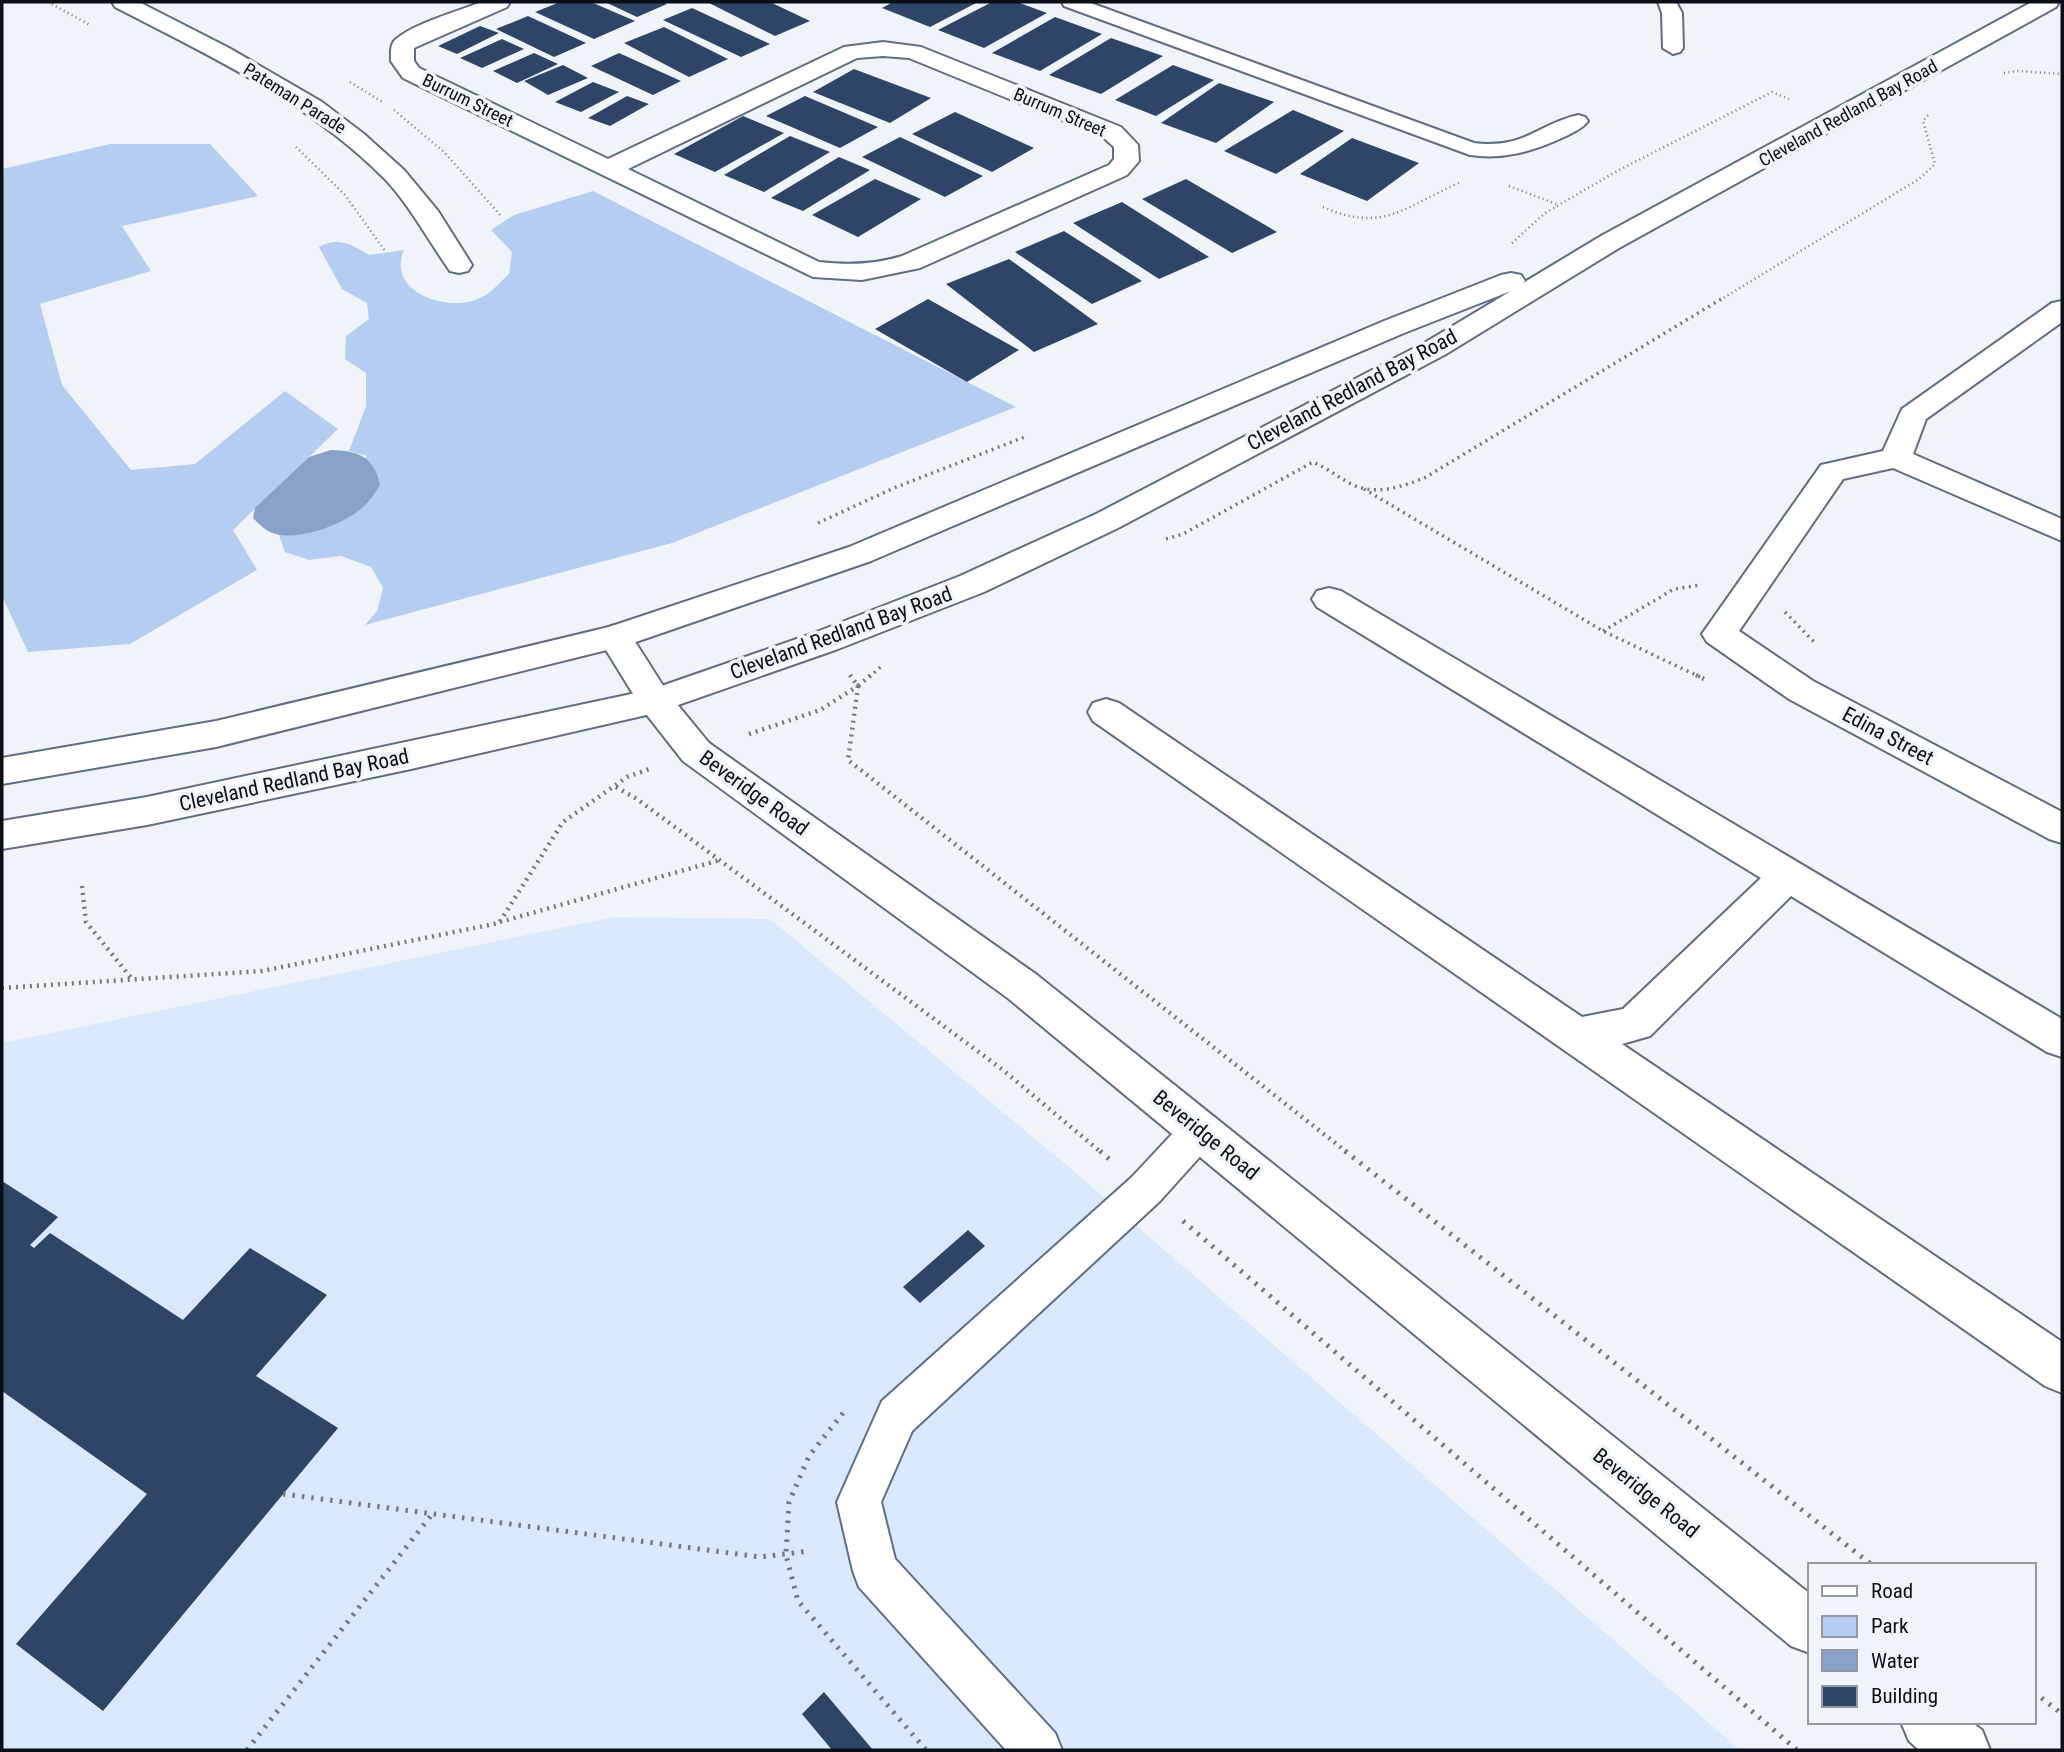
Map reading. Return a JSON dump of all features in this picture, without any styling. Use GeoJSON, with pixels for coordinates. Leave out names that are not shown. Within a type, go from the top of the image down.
{"type":"FeatureCollection","features":[{"type":"Feature","properties":{"kind":"main road","name":"Pateman Parade"},"geometry":{"type":"LineString","coordinates":[[123,2],[264,76],[338,123],[389,167],[422,205],[443,234],[459,265]]}},
{"type":"Feature","properties":{"kind":"main road","name":"Burrum Street"},"geometry":{"type":"LineString","coordinates":[[499,2],[411,40],[403,46],[402,61],[411,72],[813,269],[849,274],[883,272],[1118,170],[1127,161],[1126,145],[1112,132],[913,52],[883,49],[852,52],[610,168]]}},
{"type":"Feature","properties":{"kind":"main road","name":"Cleveland Redland Bay Road"},"geometry":{"type":"LineString","coordinates":[[2,835],[161,808],[656,701],[826,641],[972,584],[1107,521],[1436,348],[1610,242],[2048,2]]}},
{"type":"Feature","properties":{"kind":"main road","name":"Cleveland Redland Bay Road"},"geometry":{"type":"LineString","coordinates":[[2,771],[216,734],[615,637],[860,554],[1394,327],[1610,242]]}},
{"type":"Feature","properties":{"kind":"main road"},"geometry":{"type":"LineString","coordinates":[[2062,309],[1913,415],[1896,458],[2062,531]]}},
{"type":"Feature","properties":{"kind":"main road","name":"Edina Street"},"geometry":{"type":"LineString","coordinates":[[1896,458],[1832,472],[1719,634],[1801,690],[2062,829]]}},
{"type":"Feature","properties":{"kind":"main road"},"geometry":{"type":"LineString","coordinates":[[1329,599],[2062,1040]]}},
{"type":"Feature","properties":{"kind":"main road","name":"Beveridge Road"},"geometry":{"type":"LineString","coordinates":[[615,637],[656,701],[696,752],[1023,987],[1808,1625]]}},
{"type":"Feature","properties":{"kind":"main road"},"geometry":{"type":"LineString","coordinates":[[1106,712],[2062,1370]]}},
{"type":"Feature","properties":{"kind":"main road"},"geometry":{"type":"LineString","coordinates":[[1576,1036],[1635,1024],[1787,876]]}},
{"type":"Feature","properties":{"kind":"main road"},"geometry":{"type":"LineString","coordinates":[[1930,1724],[1962,1750]]}},
{"type":"Feature","properties":{"kind":"lane"},"geometry":{"type":"LineString","coordinates":[[1071,2],[1470,149],[1491,154],[1513,150],[1578,121]]}},
{"type":"Feature","properties":{"kind":"lane"},"geometry":{"type":"LineString","coordinates":[[1667,2],[1672,13],[1673,48]]}},
{"type":"Feature","properties":{"kind":"lane"},"geometry":{"type":"LineString","coordinates":[[1038,1750],[875,1571],[859,1502],[897,1416],[1146,1189],[1200,1130]]}},
{"type":"Feature","properties":{"kind":"path"},"geometry":{"type":"LineString","coordinates":[[48,2],[93,27]]}},
{"type":"Feature","properties":{"kind":"path"},"geometry":{"type":"LineString","coordinates":[[1996,78],[2006,72],[2018,71],[2062,74]]}},
{"type":"Feature","properties":{"kind":"path"},"geometry":{"type":"LineString","coordinates":[[1157,542],[1183,534],[1312,462],[1363,488],[1384,488],[1433,474],[1920,179],[1936,164],[1923,121],[1930,112]]}},
{"type":"Feature","properties":{"kind":"path"},"geometry":{"type":"LineString","coordinates":[[287,139],[327,172],[368,222],[385,251]]}},
{"type":"Feature","properties":{"kind":"path"},"geometry":{"type":"LineString","coordinates":[[1323,207],[1342,218],[1369,222],[1390,217],[1461,183]]}},
{"type":"Feature","properties":{"kind":"path"},"geometry":{"type":"LineString","coordinates":[[1502,183],[1560,205]]}},
{"type":"Feature","properties":{"kind":"path"},"geometry":{"type":"LineString","coordinates":[[499,923],[563,822],[627,777],[825,708],[843,699],[884,664]]}},
{"type":"Feature","properties":{"kind":"path"},"geometry":{"type":"LineString","coordinates":[[848,673],[858,686],[848,760],[1869,1563]]}},
{"type":"Feature","properties":{"kind":"path"},"geometry":{"type":"LineString","coordinates":[[616,787],[637,799],[1003,1070],[1146,1189],[1797,1750]]}},
{"type":"Feature","properties":{"kind":"path"},"geometry":{"type":"LineString","coordinates":[[2,988],[262,971],[499,923],[720,860]]}},
{"type":"Feature","properties":{"kind":"path"},"geometry":{"type":"LineString","coordinates":[[82,886],[86,922],[132,979]]}},
{"type":"Feature","properties":{"kind":"path"},"geometry":{"type":"LineString","coordinates":[[283,1494],[760,1557],[810,1551]]}},
{"type":"Feature","properties":{"kind":"path"},"geometry":{"type":"LineString","coordinates":[[247,1750],[433,1513]]}},
{"type":"Feature","properties":{"kind":"path"},"geometry":{"type":"LineString","coordinates":[[2036,1694],[2062,1714]]}},
{"type":"Feature","properties":{"kind":"shaded area"},"geometry":{"type":"Polygon","coordinates":[[[614,917],[770,919],[1070,1168],[1740,1750],[2,1750],[2,1043],[614,917]]]}},
{"type":"Feature","properties":{"kind":"green space"},"geometry":{"type":"Polygon","coordinates":[[[110,144],[210,144],[258,196],[122,226],[151,271],[40,304],[62,385],[131,470],[195,464],[285,391],[338,429],[233,530],[257,570],[130,644],[28,652],[2,596],[2,169],[110,144]]]}},
{"type":"Feature","properties":{"kind":"green space"},"geometry":{"type":"Polygon","coordinates":[[[593,191],[1016,407],[672,543],[365,625],[377,611],[383,588],[371,567],[341,556],[309,560],[285,552],[279,535],[306,534],[367,456],[349,451],[366,406],[366,373],[345,359],[346,336],[369,319],[367,303],[342,289],[319,247],[339,242],[369,255],[404,250],[401,265],[404,278],[413,289],[425,297],[440,301],[471,301],[487,294],[509,274],[512,252],[491,230],[514,215],[593,191]]]}},
{"type":"Feature","properties":{"kind":"water"},"geometry":{"type":"Polygon","coordinates":[[[331,450],[357,454],[374,467],[380,485],[371,499],[359,510],[322,530],[293,535],[270,532],[253,518],[255,508],[309,457],[331,450]]]}},
{"type":"Feature","properties":{"kind":"building"},"geometry":{"type":"Polygon","coordinates":[[[560,2],[591,2],[635,21],[594,39],[535,12],[560,2]]]}},
{"type":"Feature","properties":{"kind":"building"},"geometry":{"type":"Polygon","coordinates":[[[605,2],[662,2],[667,4],[637,17],[605,2]]]}},
{"type":"Feature","properties":{"kind":"building"},"geometry":{"type":"Polygon","coordinates":[[[707,2],[770,2],[810,21],[775,36],[707,2]]]}},
{"type":"Feature","properties":{"kind":"building"},"geometry":{"type":"Polygon","coordinates":[[[893,2],[978,2],[930,27],[882,8],[893,2]]]}},
{"type":"Feature","properties":{"kind":"building"},"geometry":{"type":"Polygon","coordinates":[[[992,2],[1017,2],[1047,13],[984,48],[938,30],[992,2]]]}},
{"type":"Feature","properties":{"kind":"building"},"geometry":{"type":"Polygon","coordinates":[[[692,8],[770,44],[741,57],[663,20],[692,8]]]}},
{"type":"Feature","properties":{"kind":"building"},"geometry":{"type":"Polygon","coordinates":[[[528,16],[586,43],[554,57],[496,29],[528,16]]]}},
{"type":"Feature","properties":{"kind":"building"},"geometry":{"type":"Polygon","coordinates":[[[1055,17],[1102,34],[1040,71],[992,53],[1055,17]]]}},
{"type":"Feature","properties":{"kind":"building"},"geometry":{"type":"Polygon","coordinates":[[[480,26],[499,33],[457,54],[438,46],[480,26]]]}},
{"type":"Feature","properties":{"kind":"building"},"geometry":{"type":"Polygon","coordinates":[[[664,27],[728,59],[689,77],[624,43],[664,27]]]}},
{"type":"Feature","properties":{"kind":"building"},"geometry":{"type":"Polygon","coordinates":[[[1111,38],[1163,56],[1101,94],[1049,75],[1111,38]]]}},
{"type":"Feature","properties":{"kind":"building"},"geometry":{"type":"Polygon","coordinates":[[[502,39],[524,49],[482,68],[460,58],[502,39]]]}},
{"type":"Feature","properties":{"kind":"building"},"geometry":{"type":"Polygon","coordinates":[[[534,53],[558,64],[517,83],[493,71],[534,53]]]}},
{"type":"Feature","properties":{"kind":"building"},"geometry":{"type":"Polygon","coordinates":[[[619,53],[681,81],[653,95],[591,66],[619,53]]]}},
{"type":"Feature","properties":{"kind":"building"},"geometry":{"type":"Polygon","coordinates":[[[563,65],[588,78],[548,95],[524,81],[563,65]]]}},
{"type":"Feature","properties":{"kind":"building"},"geometry":{"type":"Polygon","coordinates":[[[1173,65],[1214,80],[1156,116],[1115,100],[1173,65]]]}},
{"type":"Feature","properties":{"kind":"building"},"geometry":{"type":"Polygon","coordinates":[[[854,69],[931,98],[890,123],[813,92],[854,69]]]}},
{"type":"Feature","properties":{"kind":"building"},"geometry":{"type":"Polygon","coordinates":[[[593,82],[619,92],[581,112],[555,102],[593,82]]]}},
{"type":"Feature","properties":{"kind":"building"},"geometry":{"type":"Polygon","coordinates":[[[1219,83],[1274,102],[1216,143],[1161,123],[1219,83]]]}},
{"type":"Feature","properties":{"kind":"building"},"geometry":{"type":"Polygon","coordinates":[[[627,96],[649,104],[610,126],[588,118],[627,96]]]}},
{"type":"Feature","properties":{"kind":"building"},"geometry":{"type":"Polygon","coordinates":[[[805,96],[878,127],[840,148],[766,116],[805,96]]]}},
{"type":"Feature","properties":{"kind":"building"},"geometry":{"type":"Polygon","coordinates":[[[1293,110],[1344,131],[1276,174],[1224,151],[1293,110]]]}},
{"type":"Feature","properties":{"kind":"building"},"geometry":{"type":"Polygon","coordinates":[[[955,112],[1034,148],[992,172],[912,134],[955,112]]]}},
{"type":"Feature","properties":{"kind":"building"},"geometry":{"type":"Polygon","coordinates":[[[743,116],[784,133],[715,172],[674,154],[743,116]]]}},
{"type":"Feature","properties":{"kind":"building"},"geometry":{"type":"Polygon","coordinates":[[[790,136],[830,152],[764,192],[724,175],[790,136]]]}},
{"type":"Feature","properties":{"kind":"building"},"geometry":{"type":"Polygon","coordinates":[[[900,137],[983,176],[945,197],[862,157],[900,137]]]}},
{"type":"Feature","properties":{"kind":"building"},"geometry":{"type":"Polygon","coordinates":[[[1352,138],[1419,163],[1367,201],[1300,174],[1352,138]]]}},
{"type":"Feature","properties":{"kind":"building"},"geometry":{"type":"Polygon","coordinates":[[[839,157],[870,170],[803,211],[771,198],[839,157]]]}},
{"type":"Feature","properties":{"kind":"building"},"geometry":{"type":"Polygon","coordinates":[[[875,179],[921,199],[858,237],[812,215],[875,179]]]}},
{"type":"Feature","properties":{"kind":"building"},"geometry":{"type":"Polygon","coordinates":[[[1186,179],[1277,232],[1232,253],[1142,199],[1186,179]]]}},
{"type":"Feature","properties":{"kind":"building"},"geometry":{"type":"Polygon","coordinates":[[[1122,202],[1209,257],[1159,279],[1073,223],[1122,202]]]}},
{"type":"Feature","properties":{"kind":"building"},"geometry":{"type":"Polygon","coordinates":[[[1064,231],[1142,281],[1092,304],[1015,252],[1064,231]]]}},
{"type":"Feature","properties":{"kind":"building"},"geometry":{"type":"Polygon","coordinates":[[[1009,259],[1098,324],[1034,352],[946,284],[1009,259]]]}},
{"type":"Feature","properties":{"kind":"building"},"geometry":{"type":"Polygon","coordinates":[[[928,299],[1019,350],[967,382],[875,329],[928,299]]]}},
{"type":"Feature","properties":{"kind":"building"},"geometry":{"type":"Polygon","coordinates":[[[2,1181],[58,1217],[30,1245],[34,1248],[50,1233],[183,1320],[250,1248],[327,1295],[256,1376],[338,1428],[103,1711],[16,1644],[147,1494],[2,1391],[2,1181]]]}},
{"type":"Feature","properties":{"kind":"building"},"geometry":{"type":"Polygon","coordinates":[[[968,1230],[985,1246],[920,1303],[903,1287],[968,1230]]]}},
{"type":"Feature","properties":{"kind":"building"},"geometry":{"type":"Polygon","coordinates":[[[824,1692],[873,1750],[832,1750],[802,1714],[824,1692]]]}}]}
